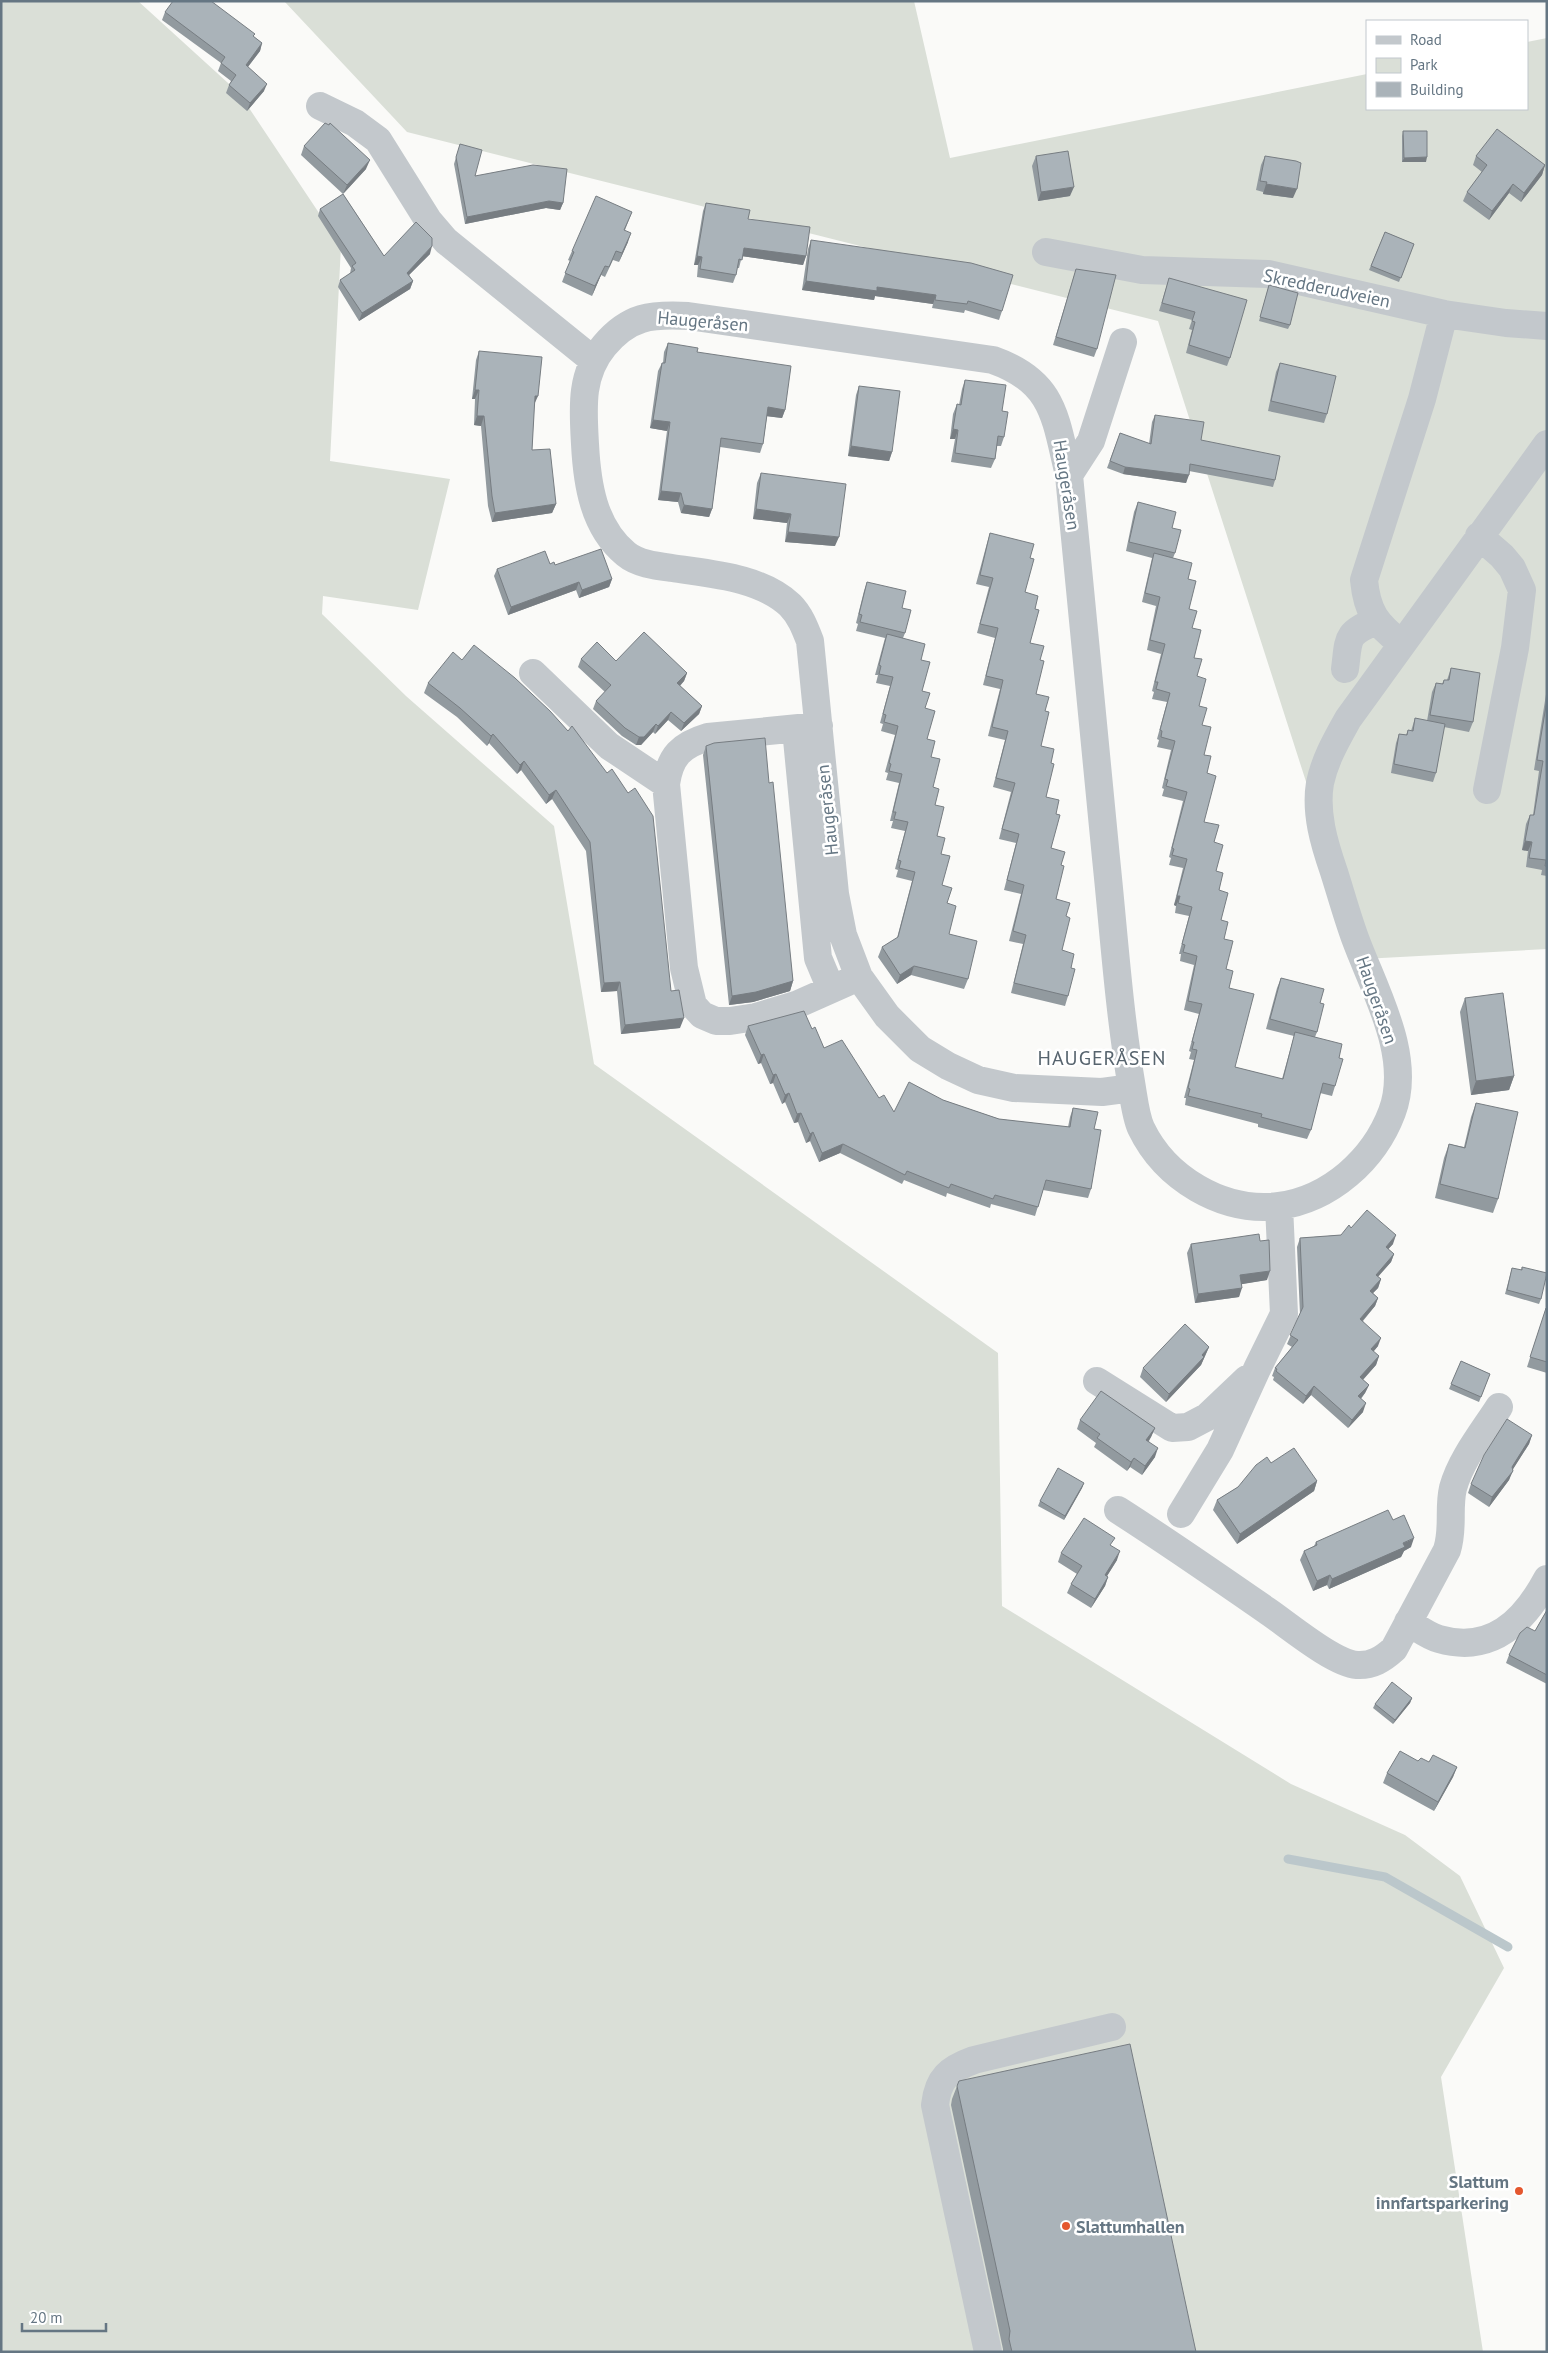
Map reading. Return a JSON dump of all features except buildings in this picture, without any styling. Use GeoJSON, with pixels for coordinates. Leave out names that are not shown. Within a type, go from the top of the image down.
{"type":"FeatureCollection","features":[{"type":"Feature","properties":{"kind":"street"},"geometry":{"type":"LineString","coordinates":[[320,106],[355,124],[378,140],[428,220],[446,241],[592,360]]}},
{"type":"Feature","properties":{"kind":"street","name":"Skredderudveien"},"geometry":{"type":"LineString","coordinates":[[1046,252],[1142,270],[1268,274],[1444,314],[1547,326]]}},
{"type":"Feature","properties":{"kind":"street","name":"Haugeråsen"},"geometry":{"type":"LineString","coordinates":[[1132,1088],[1102,1092],[1014,1088],[978,1080],[948,1066],[920,1049],[887,1016],[859,977],[843,936],[807,728],[810,641],[802,620],[790,605],[770,590],[741,580],[649,564],[626,555],[607,534],[594,507],[586,470],[585,383],[592,360],[611,337],[629,324],[655,314],[688,316],[993,360],[1014,368],[1030,379],[1045,394],[1055,416],[1069,475],[1117,970],[1132,1088],[1140,1126],[1161,1161],[1186,1183],[1228,1201],[1246,1205],[1279,1206],[1310,1196],[1335,1185],[1359,1166],[1378,1140],[1393,1111],[1398,1083],[1395,1046],[1386,1014],[1352,929],[1326,848],[1319,814],[1320,783],[1329,753],[1348,719],[1547,444]]}},
{"type":"Feature","properties":{"kind":"street"},"geometry":{"type":"LineString","coordinates":[[1402,644],[1384,631],[1376,621],[1366,599],[1364,580],[1422,399],[1444,314]]}},
{"type":"Feature","properties":{"kind":"street"},"geometry":{"type":"LineString","coordinates":[[1069,475],[1091,441],[1123,342]]}},
{"type":"Feature","properties":{"kind":"street"},"geometry":{"type":"LineString","coordinates":[[1479,536],[1507,562],[1520,581],[1522,590],[1514,657],[1487,790]]}},
{"type":"Feature","properties":{"kind":"street"},"geometry":{"type":"LineString","coordinates":[[1345,669],[1351,636],[1356,629],[1376,621]]}},
{"type":"Feature","properties":{"kind":"street"},"geometry":{"type":"LineString","coordinates":[[532,673],[609,746],[666,784]]}},
{"type":"Feature","properties":{"kind":"street"},"geometry":{"type":"LineString","coordinates":[[831,989],[818,958],[807,728],[723,735],[694,741],[675,756],[668,769],[666,784],[684,968],[693,1006],[702,1015],[716,1021],[756,1017],[796,1006],[859,977]]}},
{"type":"Feature","properties":{"kind":"street"},"geometry":{"type":"LineString","coordinates":[[1180,1514],[1220,1450],[1284,1314],[1279,1206]]}},
{"type":"Feature","properties":{"kind":"street"},"geometry":{"type":"LineString","coordinates":[[1097,1381],[1172,1428],[1188,1427],[1207,1417],[1257,1369]]}},
{"type":"Feature","properties":{"kind":"street"},"geometry":{"type":"LineString","coordinates":[[1118,1510],[1342,1660],[1356,1665],[1383,1659],[1394,1649],[1449,1543],[1452,1536],[1452,1495],[1456,1478],[1464,1461],[1499,1407]]}},
{"type":"Feature","properties":{"kind":"street"},"geometry":{"type":"LineString","coordinates":[[1408,1622],[1438,1639],[1456,1642],[1492,1638],[1509,1628],[1532,1607],[1547,1579]]}},
{"type":"Feature","properties":{"kind":"street"},"geometry":{"type":"LineString","coordinates":[[988,2352],[935,2105],[936,2090],[946,2075],[957,2066],[974,2060],[1112,2027]]}},
{"type":"Feature","properties":{"kind":"green space"},"geometry":{"type":"Polygon","coordinates":[[[1,1],[138,1],[239,93],[341,246],[330,461],[450,479],[418,610],[323,596],[322,614],[406,696],[554,826],[594,1064],[998,1353],[1002,1606],[1291,1784],[1405,1835],[1460,1876],[1504,1968],[1441,2077],[1483,2352],[1,2352],[1,1]]]}},
{"type":"Feature","properties":{"kind":"green space"},"geometry":{"type":"Polygon","coordinates":[[[284,1],[914,1],[950,158],[1366,74],[1366,110],[1528,110],[1528,42],[1547,38],[1547,949],[1363,959],[1158,321],[407,132],[284,1]]]}},
{"type":"Feature","properties":{"kind":"waterway"},"geometry":{"type":"LineString","coordinates":[[1288,1859],[1385,1877],[1508,1947]]}},
{"type":"Feature","properties":{"kind":"place","name":"Slattum innfartsparkering"},"geometry":{"type":"Point","coordinates":[1519,2191]}},
{"type":"Feature","properties":{"kind":"place","name":"Slattumhallen"},"geometry":{"type":"Point","coordinates":[1066,2226]}},
{"type":"Feature","properties":{"kind":"district","name":"HAUGERÅSEN"},"geometry":{"type":"Point","coordinates":[1102,1058]}}]}
